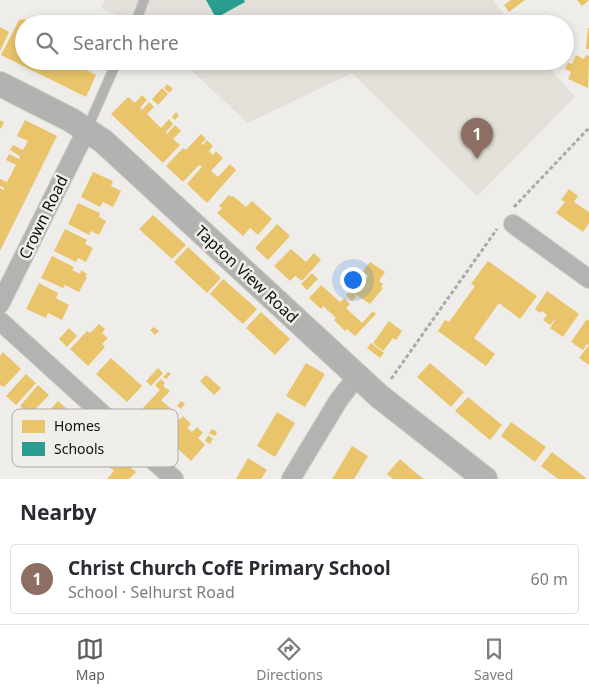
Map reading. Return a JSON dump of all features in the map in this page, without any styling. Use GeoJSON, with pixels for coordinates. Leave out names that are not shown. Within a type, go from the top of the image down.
{"type":"FeatureCollection","features":[{"type":"Feature","properties":{"kind":"street","name":"Tapton View Road"},"geometry":{"type":"LineString","coordinates":[[0,84],[87,129],[103,141],[379,396],[485,479]]}},
{"type":"Feature","properties":{"kind":"street","name":"Crown Road"},"geometry":{"type":"LineString","coordinates":[[0,304],[87,129]]}},
{"type":"Feature","properties":{"kind":"street"},"geometry":{"type":"LineString","coordinates":[[511,219],[589,279]]}},
{"type":"Feature","properties":{"kind":"street"},"geometry":{"type":"LineString","coordinates":[[0,320],[97,409]]}},
{"type":"Feature","properties":{"kind":"street"},"geometry":{"type":"LineString","coordinates":[[291,479],[338,401],[358,375]]}},
{"type":"Feature","properties":{"kind":"street"},"geometry":{"type":"LineString","coordinates":[[161,467],[174,479]]}},
{"type":"Feature","properties":{"kind":"lane"},"geometry":{"type":"LineString","coordinates":[[138,15],[144,0]]}},
{"type":"Feature","properties":{"kind":"lane"},"geometry":{"type":"LineString","coordinates":[[87,129],[113,70]]}},
{"type":"Feature","properties":{"kind":"path"},"geometry":{"type":"LineString","coordinates":[[379,396],[511,219],[589,128]]}},
{"type":"Feature","properties":{"kind":"shaded area"},"geometry":{"type":"Polygon","coordinates":[[[105,0],[493,0],[505,15],[116,15],[101,8],[105,0]]]}},
{"type":"Feature","properties":{"kind":"shaded area"},"geometry":{"type":"Polygon","coordinates":[[[191,70],[552,70],[575,97],[477,196],[352,73],[248,123],[191,70]]]}},
{"type":"Feature","properties":{"kind":"building: Homes"},"geometry":{"type":"Polygon","coordinates":[[[511,0],[525,0],[509,12],[504,5],[511,0]]]}},
{"type":"Feature","properties":{"kind":"building: Homes"},"geometry":{"type":"Polygon","coordinates":[[[577,0],[589,0],[582,6],[577,0]]]}},
{"type":"Feature","properties":{"kind":"building: Homes"},"geometry":{"type":"Polygon","coordinates":[[[0,27],[9,32],[0,51],[0,27]]]}},
{"type":"Feature","properties":{"kind":"building: Homes"},"geometry":{"type":"Polygon","coordinates":[[[15,28],[15,62],[1,55],[15,28]]]}},
{"type":"Feature","properties":{"kind":"building: Homes"},"geometry":{"type":"Polygon","coordinates":[[[588,28],[589,49],[586,49],[588,28]]]}},
{"type":"Feature","properties":{"kind":"building: Homes"},"geometry":{"type":"Polygon","coordinates":[[[576,55],[584,59],[586,55],[589,56],[588,88],[568,79],[571,72],[567,70],[574,70],[576,55]]]}},
{"type":"Feature","properties":{"kind":"building: Homes"},"geometry":{"type":"Polygon","coordinates":[[[31,70],[86,70],[96,75],[86,97],[31,70]]]}},
{"type":"Feature","properties":{"kind":"building: Homes"},"geometry":{"type":"Polygon","coordinates":[[[167,84],[173,89],[169,93],[164,88],[167,84]]]}},
{"type":"Feature","properties":{"kind":"building: Homes"},"geometry":{"type":"Polygon","coordinates":[[[162,88],[168,94],[158,105],[152,99],[162,88]]]}},
{"type":"Feature","properties":{"kind":"building: Homes"},"geometry":{"type":"Polygon","coordinates":[[[142,95],[147,100],[140,108],[142,110],[149,102],[154,107],[147,114],[161,128],[169,119],[173,124],[166,132],[167,134],[175,125],[181,131],[173,139],[180,145],[163,163],[111,114],[128,97],[135,103],[142,95]]]}},
{"type":"Feature","properties":{"kind":"building: Homes"},"geometry":{"type":"Polygon","coordinates":[[[176,112],[179,116],[175,120],[172,117],[176,112]]]}},
{"type":"Feature","properties":{"kind":"building: Homes"},"geometry":{"type":"Polygon","coordinates":[[[0,120],[4,122],[1,129],[0,128],[0,120]]]}},
{"type":"Feature","properties":{"kind":"building: Homes"},"geometry":{"type":"Polygon","coordinates":[[[25,120],[57,136],[0,251],[0,188],[3,190],[5,188],[0,186],[0,179],[7,182],[16,165],[6,160],[9,154],[19,159],[20,156],[10,150],[13,145],[23,150],[28,141],[17,136],[25,120]]]}},
{"type":"Feature","properties":{"kind":"building: Homes"},"geometry":{"type":"Polygon","coordinates":[[[201,134],[206,139],[201,144],[203,145],[207,140],[213,146],[209,151],[213,155],[216,151],[223,158],[211,171],[218,177],[230,164],[236,170],[207,203],[187,184],[202,167],[199,165],[183,182],[166,166],[183,148],[186,150],[201,134]]]}},
{"type":"Feature","properties":{"kind":"building: Homes"},"geometry":{"type":"Polygon","coordinates":[[[93,172],[113,181],[111,186],[121,191],[113,207],[103,202],[100,207],[81,197],[93,172]]]}},
{"type":"Feature","properties":{"kind":"building: Homes"},"geometry":{"type":"Polygon","coordinates":[[[569,189],[578,196],[574,202],[589,212],[589,223],[583,232],[556,213],[565,202],[561,200],[569,189]]]}},
{"type":"Feature","properties":{"kind":"building: Homes"},"geometry":{"type":"Polygon","coordinates":[[[229,195],[246,207],[252,201],[272,219],[258,235],[250,228],[243,236],[217,213],[222,208],[219,206],[229,195]]]}},
{"type":"Feature","properties":{"kind":"building: Homes"},"geometry":{"type":"Polygon","coordinates":[[[78,203],[100,213],[99,217],[106,221],[99,235],[91,231],[89,235],[68,224],[78,203]]]}},
{"type":"Feature","properties":{"kind":"building: Homes"},"geometry":{"type":"Polygon","coordinates":[[[153,215],[186,245],[172,259],[139,229],[153,215]]]}},
{"type":"Feature","properties":{"kind":"building: Homes"},"geometry":{"type":"Polygon","coordinates":[[[277,224],[290,236],[268,260],[255,248],[277,224]]]}},
{"type":"Feature","properties":{"kind":"building: Homes"},"geometry":{"type":"Polygon","coordinates":[[[65,229],[87,240],[85,244],[93,248],[86,262],[78,258],[76,262],[54,251],[65,229]]]}},
{"type":"Feature","properties":{"kind":"building: Homes"},"geometry":{"type":"Polygon","coordinates":[[[188,247],[221,278],[207,293],[174,262],[188,247]]]}},
{"type":"Feature","properties":{"kind":"building: Homes"},"geometry":{"type":"Polygon","coordinates":[[[291,249],[306,262],[314,253],[321,260],[302,281],[295,276],[290,281],[274,266],[291,249]]]}},
{"type":"Feature","properties":{"kind":"building: Homes"},"geometry":{"type":"Polygon","coordinates":[[[52,256],[74,267],[72,270],[80,274],[81,270],[87,274],[79,292],[65,285],[63,288],[41,278],[52,256]]]}},
{"type":"Feature","properties":{"kind":"building: Homes"},"geometry":{"type":"Polygon","coordinates":[[[488,261],[537,296],[520,319],[499,303],[474,338],[495,354],[486,366],[438,331],[445,320],[449,322],[475,286],[471,284],[488,261]]]}},
{"type":"Feature","properties":{"kind":"building: Homes"},"geometry":{"type":"Polygon","coordinates":[[[370,262],[385,272],[379,281],[383,284],[381,287],[383,288],[370,304],[355,294],[368,276],[363,271],[370,262]]]}},
{"type":"Feature","properties":{"kind":"building: Homes"},"geometry":{"type":"Polygon","coordinates":[[[312,273],[318,279],[307,290],[301,284],[312,273]]]}},
{"type":"Feature","properties":{"kind":"building: Homes"},"geometry":{"type":"Polygon","coordinates":[[[223,279],[257,309],[243,324],[210,294],[223,279]]]}},
{"type":"Feature","properties":{"kind":"building: Homes"},"geometry":{"type":"Polygon","coordinates":[[[39,283],[58,293],[56,298],[69,305],[62,320],[48,313],[46,318],[26,309],[39,283]]]}},
{"type":"Feature","properties":{"kind":"building: Homes"},"geometry":{"type":"Polygon","coordinates":[[[321,285],[340,302],[344,298],[350,304],[346,308],[362,323],[373,311],[376,314],[355,336],[347,329],[345,331],[334,320],[336,318],[323,306],[321,309],[309,298],[321,285]]]}},
{"type":"Feature","properties":{"kind":"building: Homes"},"geometry":{"type":"Polygon","coordinates":[[[351,290],[357,296],[352,301],[346,295],[351,290]]]}},
{"type":"Feature","properties":{"kind":"building: Homes"},"geometry":{"type":"Polygon","coordinates":[[[547,291],[579,314],[563,337],[550,328],[555,320],[550,325],[543,320],[547,315],[535,309],[547,291]]]}},
{"type":"Feature","properties":{"kind":"building: Homes"},"geometry":{"type":"Polygon","coordinates":[[[261,312],[290,339],[275,355],[246,328],[261,312]]]}},
{"type":"Feature","properties":{"kind":"building: Homes"},"geometry":{"type":"Polygon","coordinates":[[[587,319],[589,321],[589,345],[587,344],[583,350],[571,342],[587,319]]]}},
{"type":"Feature","properties":{"kind":"building: Homes"},"geometry":{"type":"Polygon","coordinates":[[[389,321],[402,331],[396,340],[393,338],[383,351],[373,343],[389,321]]]}},
{"type":"Feature","properties":{"kind":"building: Homes"},"geometry":{"type":"Polygon","coordinates":[[[99,324],[105,329],[102,333],[108,338],[102,344],[105,347],[88,366],[70,349],[87,331],[90,333],[99,324]]]}},
{"type":"Feature","properties":{"kind":"building: Homes"},"geometry":{"type":"Polygon","coordinates":[[[154,327],[159,331],[155,335],[150,330],[154,327]]]}},
{"type":"Feature","properties":{"kind":"building: Homes"},"geometry":{"type":"Polygon","coordinates":[[[69,328],[77,336],[67,347],[59,339],[69,328]]]}},
{"type":"Feature","properties":{"kind":"building: Homes"},"geometry":{"type":"Polygon","coordinates":[[[371,343],[384,353],[380,358],[367,348],[371,343]]]}},
{"type":"Feature","properties":{"kind":"building: Homes"},"geometry":{"type":"Polygon","coordinates":[[[589,345],[589,365],[579,358],[589,345]]]}},
{"type":"Feature","properties":{"kind":"building: Homes"},"geometry":{"type":"Polygon","coordinates":[[[3,352],[21,369],[4,387],[0,386],[0,356],[3,352]]]}},
{"type":"Feature","properties":{"kind":"building: Homes"},"geometry":{"type":"Polygon","coordinates":[[[111,358],[142,386],[127,402],[96,374],[111,358]]]}},
{"type":"Feature","properties":{"kind":"building: Homes"},"geometry":{"type":"Polygon","coordinates":[[[306,363],[325,374],[305,407],[286,396],[306,363]]]}},
{"type":"Feature","properties":{"kind":"building: Homes"},"geometry":{"type":"Polygon","coordinates":[[[430,363],[464,392],[451,407],[417,377],[430,363]]]}},
{"type":"Feature","properties":{"kind":"building: Homes"},"geometry":{"type":"Polygon","coordinates":[[[158,368],[163,373],[151,386],[146,381],[158,368]]]}},
{"type":"Feature","properties":{"kind":"building: Homes"},"geometry":{"type":"Polygon","coordinates":[[[168,372],[171,374],[166,379],[163,377],[168,372]]]}},
{"type":"Feature","properties":{"kind":"building: Homes"},"geometry":{"type":"Polygon","coordinates":[[[26,374],[36,383],[16,405],[6,396],[26,374]]]}},
{"type":"Feature","properties":{"kind":"building: Homes"},"geometry":{"type":"Polygon","coordinates":[[[206,375],[221,388],[214,395],[200,381],[206,375]]]}},
{"type":"Feature","properties":{"kind":"building: Homes"},"geometry":{"type":"Polygon","coordinates":[[[161,379],[165,383],[163,386],[170,391],[161,400],[169,409],[142,409],[160,390],[155,385],[161,379]]]}},
{"type":"Feature","properties":{"kind":"building: Homes"},"geometry":{"type":"Polygon","coordinates":[[[38,385],[49,395],[35,409],[23,409],[20,406],[38,385]]]}},
{"type":"Feature","properties":{"kind":"building: Homes"},"geometry":{"type":"Polygon","coordinates":[[[468,397],[502,425],[490,440],[455,411],[468,397]]]}},
{"type":"Feature","properties":{"kind":"building: Homes"},"geometry":{"type":"Polygon","coordinates":[[[58,401],[67,409],[51,409],[58,401]]]}},
{"type":"Feature","properties":{"kind":"building: Homes"},"geometry":{"type":"Polygon","coordinates":[[[181,401],[185,404],[181,409],[177,406],[181,401]]]}},
{"type":"Feature","properties":{"kind":"building: Homes"},"geometry":{"type":"Polygon","coordinates":[[[277,412],[295,423],[275,457],[257,446],[277,412]]]}},
{"type":"Feature","properties":{"kind":"building: Homes"},"geometry":{"type":"Polygon","coordinates":[[[183,416],[191,424],[187,428],[192,432],[197,427],[203,433],[198,438],[205,445],[191,461],[178,449],[178,419],[183,416]]]}},
{"type":"Feature","properties":{"kind":"building: Homes"},"geometry":{"type":"Polygon","coordinates":[[[511,422],[546,447],[535,462],[501,436],[511,422]]]}},
{"type":"Feature","properties":{"kind":"building: Homes"},"geometry":{"type":"Polygon","coordinates":[[[212,429],[217,432],[215,436],[209,433],[212,429]]]}},
{"type":"Feature","properties":{"kind":"building: Homes"},"geometry":{"type":"Polygon","coordinates":[[[208,435],[213,439],[210,444],[205,441],[208,435]]]}},
{"type":"Feature","properties":{"kind":"building: Homes"},"geometry":{"type":"Polygon","coordinates":[[[352,446],[368,456],[354,479],[332,479],[352,446]]]}},
{"type":"Feature","properties":{"kind":"building: Homes"},"geometry":{"type":"Polygon","coordinates":[[[552,452],[586,478],[558,479],[541,466],[552,452]]]}},
{"type":"Feature","properties":{"kind":"building: Homes"},"geometry":{"type":"Polygon","coordinates":[[[248,458],[267,470],[261,479],[236,479],[248,458]]]}},
{"type":"Feature","properties":{"kind":"building: Homes"},"geometry":{"type":"Polygon","coordinates":[[[400,459],[424,479],[393,479],[387,474],[400,459]]]}},
{"type":"Feature","properties":{"kind":"building: Homes"},"geometry":{"type":"Polygon","coordinates":[[[109,467],[130,467],[136,472],[129,479],[107,479],[114,471],[109,467]]]}},
{"type":"Feature","properties":{"kind":"building: Schools"},"geometry":{"type":"Polygon","coordinates":[[[206,0],[244,0],[245,2],[221,15],[214,15],[206,0]]]}},
{"type":"Feature","properties":{"kind":"place","name":"Christ Church CofE Primary School"},"geometry":{"type":"Point","coordinates":[477,159]}}]}
